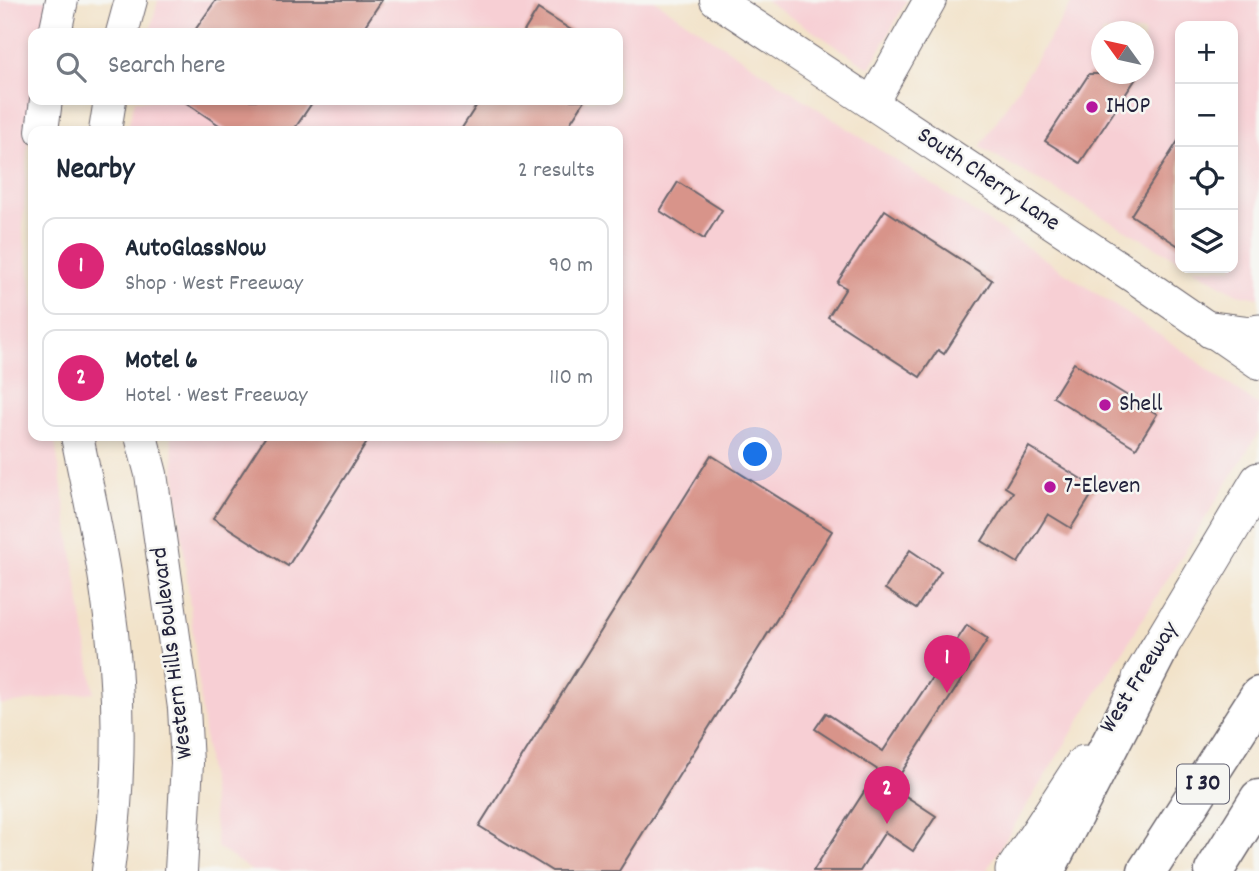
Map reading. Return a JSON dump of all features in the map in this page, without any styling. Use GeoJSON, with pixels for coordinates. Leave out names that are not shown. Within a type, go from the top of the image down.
{"type":"FeatureCollection","features":[{"type":"Feature","properties":{"kind":"highway"},"geometry":{"type":"LineString","coordinates":[[1045,871],[1158,651]]}},
{"type":"Feature","properties":{"kind":"highway","name":"I 30"},"geometry":{"type":"LineString","coordinates":[[1147,871],[1259,696]]}},
{"type":"Feature","properties":{"kind":"highway","name":"I 30"},"geometry":{"type":"LineString","coordinates":[[1214,871],[1259,799]]}},
{"type":"Feature","properties":{"kind":"main road"},"geometry":{"type":"LineString","coordinates":[[1212,331],[1251,335],[1259,333]]}},
{"type":"Feature","properties":{"kind":"main road","name":"West Freeway"},"geometry":{"type":"LineString","coordinates":[[1014,871],[1158,651],[1259,481]]}},
{"type":"Feature","properties":{"kind":"street"},"geometry":{"type":"LineString","coordinates":[[56,28],[62,0]]}},
{"type":"Feature","properties":{"kind":"street"},"geometry":{"type":"LineString","coordinates":[[123,28],[131,0]]}},
{"type":"Feature","properties":{"kind":"street","name":"South Cherry Lane"},"geometry":{"type":"LineString","coordinates":[[716,0],[1259,363]]}},
{"type":"Feature","properties":{"kind":"street"},"geometry":{"type":"LineString","coordinates":[[872,103],[930,0]]}},
{"type":"Feature","properties":{"kind":"street"},"geometry":{"type":"LineString","coordinates":[[43,126],[45,105]]}},
{"type":"Feature","properties":{"kind":"street"},"geometry":{"type":"LineString","coordinates":[[106,126],[109,105]]}},
{"type":"Feature","properties":{"kind":"street"},"geometry":{"type":"LineString","coordinates":[[78,441],[107,594],[118,709],[116,815],[108,871]]}},
{"type":"Feature","properties":{"kind":"street","name":"Western Hills Boulevard"},"geometry":{"type":"LineString","coordinates":[[142,441],[150,474],[184,708],[187,763],[181,871]]}},
{"type":"Feature","properties":{"kind":"shaded area"},"geometry":{"type":"Polygon","coordinates":[[[0,0],[50,0],[45,28],[28,28],[28,105],[31,105],[23,230],[28,264],[28,441],[55,441],[94,692],[0,705],[0,0]]]}},
{"type":"Feature","properties":{"kind":"shaded area"},"geometry":{"type":"Polygon","coordinates":[[[158,0],[654,0],[1182,350],[1259,406],[1259,432],[986,871],[252,871],[217,847],[172,441],[623,441],[623,126],[128,126],[134,105],[623,105],[623,28],[151,28],[158,0]]]}},
{"type":"Feature","properties":{"kind":"shaded area"},"geometry":{"type":"Polygon","coordinates":[[[765,0],[907,0],[870,68],[765,0]]]}},
{"type":"Feature","properties":{"kind":"shaded area"},"geometry":{"type":"Polygon","coordinates":[[[1074,0],[1259,0],[1259,298],[1237,294],[1201,273],[1238,273],[1238,21],[1175,21],[1175,258],[980,147],[1074,0]]]}},
{"type":"Feature","properties":{"kind":"building"},"geometry":{"type":"Polygon","coordinates":[[[216,0],[382,0],[363,28],[196,28],[216,0]]]}},
{"type":"Feature","properties":{"kind":"building"},"geometry":{"type":"Polygon","coordinates":[[[538,9],[568,28],[526,28],[538,9]]]}},
{"type":"Feature","properties":{"kind":"building","name":"IHOP"},"geometry":{"type":"Polygon","coordinates":[[[1089,74],[1091,84],[1132,84],[1080,163],[1045,141],[1089,74]]]}},
{"type":"Feature","properties":{"kind":"building"},"geometry":{"type":"Polygon","coordinates":[[[189,105],[311,105],[296,126],[221,126],[189,105]]]}},
{"type":"Feature","properties":{"kind":"building"},"geometry":{"type":"Polygon","coordinates":[[[477,105],[582,105],[568,126],[463,126],[477,105]]]}},
{"type":"Feature","properties":{"kind":"building"},"geometry":{"type":"Polygon","coordinates":[[[1175,146],[1175,244],[1131,215],[1175,146]]]}},
{"type":"Feature","properties":{"kind":"building"},"geometry":{"type":"Polygon","coordinates":[[[678,182],[722,210],[704,239],[660,211],[678,182]]]}},
{"type":"Feature","properties":{"kind":"building"},"geometry":{"type":"Polygon","coordinates":[[[885,210],[992,280],[944,354],[938,350],[920,377],[828,317],[846,288],[837,283],[885,210]]]}},
{"type":"Feature","properties":{"kind":"building","name":"Shell"},"geometry":{"type":"Polygon","coordinates":[[[1074,363],[1157,414],[1136,448],[1053,397],[1074,363]]]}},
{"type":"Feature","properties":{"kind":"building"},"geometry":{"type":"Polygon","coordinates":[[[263,441],[368,441],[288,566],[213,518],[263,441]]]}},
{"type":"Feature","properties":{"kind":"building","name":"7-Eleven"},"geometry":{"type":"Polygon","coordinates":[[[1029,447],[1096,488],[1071,528],[1048,514],[1018,563],[982,541],[1013,492],[1005,487],[1029,447]]]}},
{"type":"Feature","properties":{"kind":"building"},"geometry":{"type":"Polygon","coordinates":[[[711,455],[832,531],[619,871],[552,871],[479,826],[711,455]]]}},
{"type":"Feature","properties":{"kind":"building"},"geometry":{"type":"Polygon","coordinates":[[[910,550],[941,571],[916,609],[885,589],[910,550]]]}},
{"type":"Feature","properties":{"kind":"building"},"geometry":{"type":"Polygon","coordinates":[[[967,625],[988,639],[892,787],[936,816],[913,851],[885,832],[860,871],[813,871],[878,770],[815,729],[826,713],[883,751],[967,625]]]}},
{"type":"Feature","properties":{"kind":"place","name":"IHOP"},"geometry":{"type":"Point","coordinates":[1092,107]}},
{"type":"Feature","properties":{"kind":"place","name":"Shell"},"geometry":{"type":"Point","coordinates":[1105,405]}},
{"type":"Feature","properties":{"kind":"place","name":"7-Eleven"},"geometry":{"type":"Point","coordinates":[1050,487]}},
{"type":"Feature","properties":{"kind":"place","name":"AutoGlassNow"},"geometry":{"type":"Point","coordinates":[947,693]}},
{"type":"Feature","properties":{"kind":"place","name":"Motel 6"},"geometry":{"type":"Point","coordinates":[887,824]}}]}
